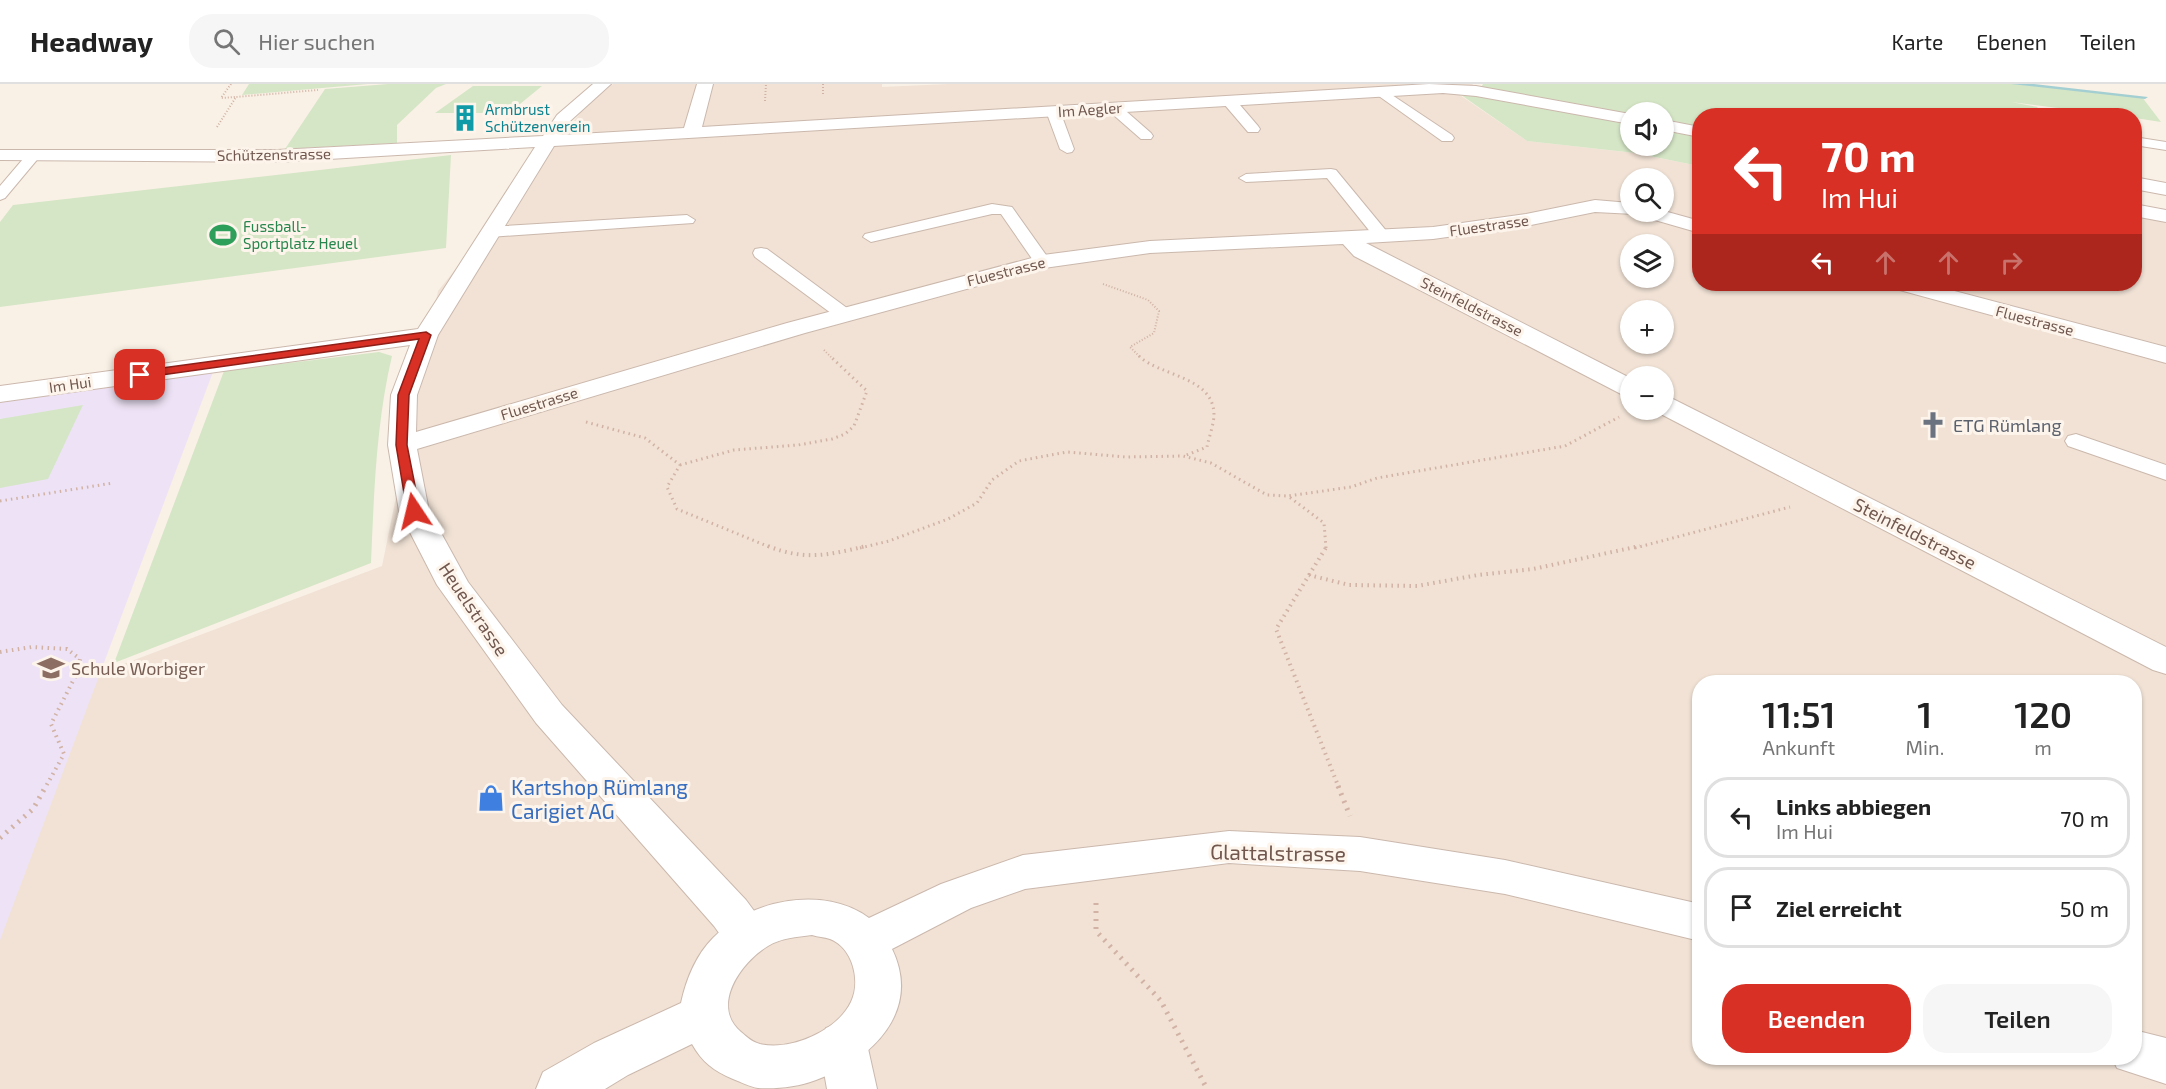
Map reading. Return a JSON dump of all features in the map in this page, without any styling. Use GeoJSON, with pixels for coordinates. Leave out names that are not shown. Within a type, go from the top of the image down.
{"type":"FeatureCollection","features":[{"type":"Feature","properties":{"kind":"street","name":"Heuelstrasse"},"geometry":{"type":"LineString","coordinates":[[603,84],[563,119],[489,232],[426,335],[404,395],[402,445],[414,511],[453,585],[549,714],[730,913],[747,936]]}},
{"type":"Feature","properties":{"kind":"street"},"geometry":{"type":"LineString","coordinates":[[691,134],[705,84]]}},
{"type":"Feature","properties":{"kind":"street","name":"Im Aegler"},"geometry":{"type":"LineString","coordinates":[[548,142],[1443,88],[1489,93],[1620,118]]}},
{"type":"Feature","properties":{"kind":"street"},"geometry":{"type":"LineString","coordinates":[[1674,127],[1692,130]]}},
{"type":"Feature","properties":{"kind":"street","name":"Schützenstrasse"},"geometry":{"type":"LineString","coordinates":[[0,155],[277,156],[548,142]]}},
{"type":"Feature","properties":{"kind":"street"},"geometry":{"type":"LineString","coordinates":[[2142,184],[2166,189]]}},
{"type":"Feature","properties":{"kind":"street","name":"Fluestrasse"},"geometry":{"type":"LineString","coordinates":[[402,445],[796,328],[1043,261],[1150,247],[1382,236],[1485,227],[1595,206],[1620,208]]}},
{"type":"Feature","properties":{"kind":"street"},"geometry":{"type":"LineString","coordinates":[[2142,212],[2166,216]]}},
{"type":"Feature","properties":{"kind":"street"},"geometry":{"type":"LineString","coordinates":[[1674,220],[1692,225]]}},
{"type":"Feature","properties":{"kind":"street","name":"Steinfeldstrasse"},"geometry":{"type":"LineString","coordinates":[[1348,237],[1362,251],[1620,383]]}},
{"type":"Feature","properties":{"kind":"street","name":"Fluestrasse"},"geometry":{"type":"LineString","coordinates":[[1930,291],[2166,355]]}},
{"type":"Feature","properties":{"kind":"street","name":"Im Hui"},"geometry":{"type":"LineString","coordinates":[[0,394],[426,335]]}},
{"type":"Feature","properties":{"kind":"street","name":"Steinfeldstrasse"},"geometry":{"type":"LineString","coordinates":[[1674,410],[2166,662]]}},
{"type":"Feature","properties":{"kind":"street","name":"Glattalstrasse"},"geometry":{"type":"LineString","coordinates":[[865,941],[956,896],[1023,872],[1229,847],[1360,854],[1494,875],[1692,921]]}},
{"type":"Feature","properties":{"kind":"street"},"geometry":{"type":"LineString","coordinates":[[812,917],[833,921],[851,929],[865,941],[875,958],[878,976],[876,999],[847,1066],[816,1060],[784,1067],[758,1066],[736,1058],[718,1044],[706,1023],[704,998],[712,974],[727,953],[747,936],[768,925],[789,919],[812,917]]}},
{"type":"Feature","properties":{"kind":"street"},"geometry":{"type":"LineString","coordinates":[[561,1089],[611,1059],[705,1015]]}},
{"type":"Feature","properties":{"kind":"street"},"geometry":{"type":"LineString","coordinates":[[2142,1054],[2166,1060]]}},
{"type":"Feature","properties":{"kind":"lane"},"geometry":{"type":"LineString","coordinates":[[1380,91],[1447,138]]}},
{"type":"Feature","properties":{"kind":"lane"},"geometry":{"type":"LineString","coordinates":[[1228,100],[1253,129]]}},
{"type":"Feature","properties":{"kind":"lane"},"geometry":{"type":"LineString","coordinates":[[1114,108],[1146,136]]}},
{"type":"Feature","properties":{"kind":"lane"},"geometry":{"type":"LineString","coordinates":[[1053,111],[1067,149]]}},
{"type":"Feature","properties":{"kind":"lane"},"geometry":{"type":"LineString","coordinates":[[2142,142],[2166,146]]}},
{"type":"Feature","properties":{"kind":"lane"},"geometry":{"type":"LineString","coordinates":[[0,195],[34,155]]}},
{"type":"Feature","properties":{"kind":"lane"},"geometry":{"type":"LineString","coordinates":[[1246,178],[1331,173],[1382,236]]}},
{"type":"Feature","properties":{"kind":"lane"},"geometry":{"type":"LineString","coordinates":[[871,237],[992,209],[1006,210],[1043,261]]}},
{"type":"Feature","properties":{"kind":"lane"},"geometry":{"type":"LineString","coordinates":[[489,232],[687,219]]}},
{"type":"Feature","properties":{"kind":"lane"},"geometry":{"type":"LineString","coordinates":[[761,253],[845,315]]}},
{"type":"Feature","properties":{"kind":"lane"},"geometry":{"type":"LineString","coordinates":[[2076,441],[2166,473]]}},
{"type":"Feature","properties":{"kind":"path"},"geometry":{"type":"LineString","coordinates":[[231,84],[221,98],[318,90]]}},
{"type":"Feature","properties":{"kind":"path"},"geometry":{"type":"LineString","coordinates":[[823,84],[823,96]]}},
{"type":"Feature","properties":{"kind":"path"},"geometry":{"type":"LineString","coordinates":[[180,155],[204,146],[236,97]]}},
{"type":"Feature","properties":{"kind":"path"},"geometry":{"type":"LineString","coordinates":[[1043,261],[1148,300],[1159,311],[1154,333],[1130,347],[1146,363],[1191,381],[1207,396],[1214,413],[1207,447],[1183,456]]}},
{"type":"Feature","properties":{"kind":"path"},"geometry":{"type":"LineString","coordinates":[[796,328],[814,340],[867,391],[855,425],[845,435],[808,445],[733,450],[680,465],[667,487],[677,509],[789,555],[827,556],[889,541],[948,519],[977,503],[992,480],[1019,461],[1066,452],[1126,457],[1183,456],[1211,463],[1267,495],[1288,496],[1351,487],[1377,478],[1565,446],[1620,415]]}},
{"type":"Feature","properties":{"kind":"path"},"geometry":{"type":"LineString","coordinates":[[549,400],[589,424],[645,438],[680,465]]}},
{"type":"Feature","properties":{"kind":"path"},"geometry":{"type":"LineString","coordinates":[[0,501],[113,483]]}},
{"type":"Feature","properties":{"kind":"path"},"geometry":{"type":"LineString","coordinates":[[1310,575],[1349,585],[1418,586],[1478,575],[1533,569],[1608,555],[1840,495]]}},
{"type":"Feature","properties":{"kind":"path"},"geometry":{"type":"LineString","coordinates":[[1288,496],[1324,523],[1327,546],[1276,630],[1350,814]]}},
{"type":"Feature","properties":{"kind":"path"},"geometry":{"type":"LineString","coordinates":[[0,652],[32,647],[67,649],[80,659],[77,672],[51,724],[64,754],[33,809],[0,838]]}},
{"type":"Feature","properties":{"kind":"path"},"geometry":{"type":"LineString","coordinates":[[1096,902],[1096,931],[1161,1001],[1207,1089]]}},
{"type":"Feature","properties":{"kind":"shaded area"},"geometry":{"type":"Polygon","coordinates":[[[613,84],[882,84],[882,87],[948,84],[1473,84],[1471,87],[1454,91],[1527,141],[1620,151],[1620,156],[1649,156],[1692,165],[1692,291],[2142,291],[2142,217],[2166,222],[2166,1089],[0,1089],[0,711],[382,566],[438,291],[585,107],[613,84]]]}},
{"type":"Feature","properties":{"kind":"shaded area","name":"Schule Worbiger"},"geometry":{"type":"Polygon","coordinates":[[[216,364],[0,940],[0,397],[216,364]]]}},
{"type":"Feature","properties":{"kind":"green space"},"geometry":{"type":"Polygon","coordinates":[[[249,84],[368,84],[242,95],[249,84]]]}},
{"type":"Feature","properties":{"kind":"green space"},"geometry":{"type":"Polygon","coordinates":[[[388,84],[446,84],[436,88],[397,125],[397,143],[285,149],[325,89],[388,84]]]}},
{"type":"Feature","properties":{"kind":"green space"},"geometry":{"type":"Polygon","coordinates":[[[1483,84],[2015,84],[2142,97],[2161,122],[2142,119],[2142,108],[2059,108],[2011,102],[2038,107],[1692,108],[1692,165],[1650,156],[1674,156],[1674,102],[1620,102],[1620,151],[1527,141],[1454,90],[1480,89],[1483,84]]]}},
{"type":"Feature","properties":{"kind":"green space"},"geometry":{"type":"Polygon","coordinates":[[[473,86],[542,86],[509,113],[435,113],[473,86]]]}},
{"type":"Feature","properties":{"kind":"green space","name":"Fussball- Sportplatz Heuel"},"geometry":{"type":"Polygon","coordinates":[[[451,155],[446,248],[0,307],[0,222],[13,205],[451,155]]]}},
{"type":"Feature","properties":{"kind":"green space"},"geometry":{"type":"Polygon","coordinates":[[[379,352],[392,356],[379,433],[371,563],[114,663],[224,371],[379,352]]]}},
{"type":"Feature","properties":{"kind":"green space"},"geometry":{"type":"Polygon","coordinates":[[[83,405],[48,479],[0,488],[0,419],[83,405]]]}},
{"type":"Feature","properties":{"kind":"waterway"},"geometry":{"type":"LineString","coordinates":[[2014,84],[2145,97]]}},
{"type":"Feature","properties":{"kind":"place","name":"Armbrust Schützenverein"},"geometry":{"type":"Point","coordinates":[465,118]}},
{"type":"Feature","properties":{"kind":"place","name":"Fussball- Sportplatz Heuel"},"geometry":{"type":"Point","coordinates":[223,235]}},
{"type":"Feature","properties":{"kind":"place","name":"ETG Rümlang"},"geometry":{"type":"Point","coordinates":[1933,425]}},
{"type":"Feature","properties":{"kind":"place","name":"Schule Worbiger"},"geometry":{"type":"Point","coordinates":[51,668]}},
{"type":"Feature","properties":{"kind":"place","name":"Kartshop Rümlang Carigiet AG"},"geometry":{"type":"Point","coordinates":[491,798]}},
{"type":"Feature","properties":{"kind":"route"},"geometry":{"type":"LineString","coordinates":[[140,375],[426,335],[404,395],[402,445],[414,511]]}}]}
